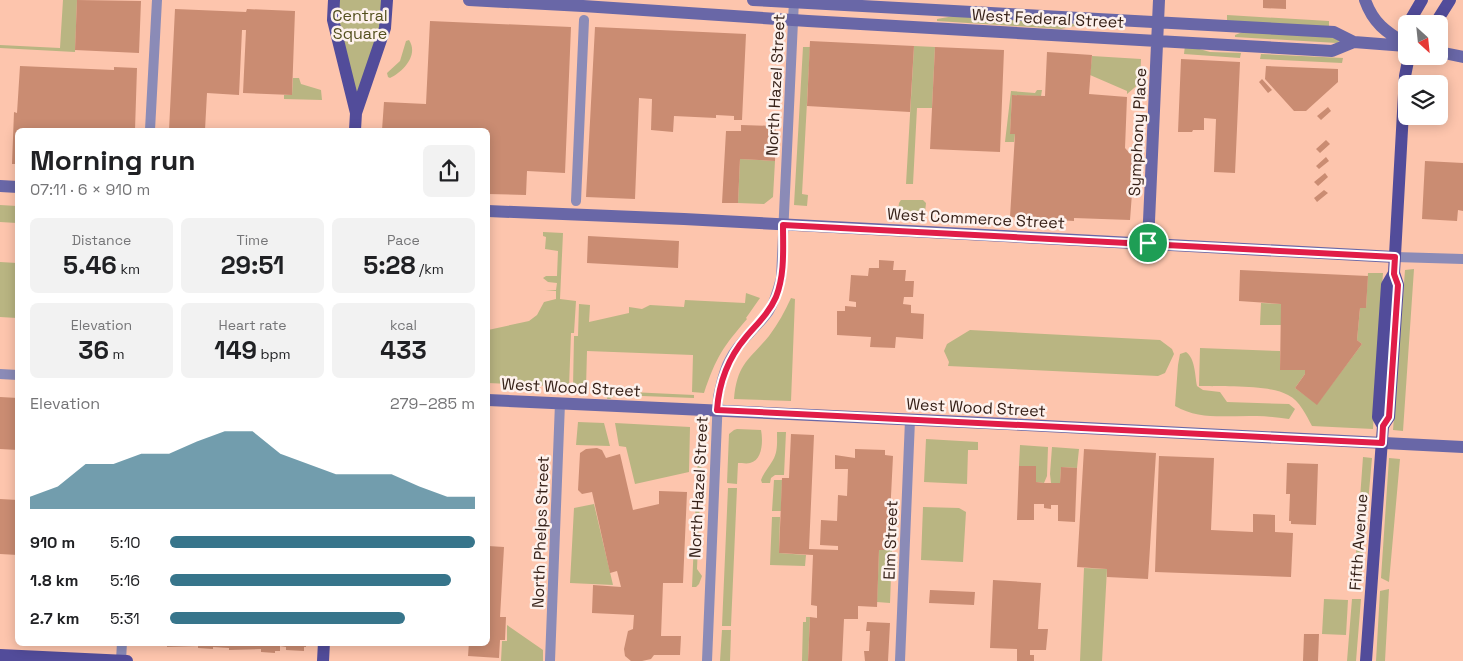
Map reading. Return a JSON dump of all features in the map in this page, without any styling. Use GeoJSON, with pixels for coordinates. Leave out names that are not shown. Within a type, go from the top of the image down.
{"type":"FeatureCollection","features":[{"type":"Feature","properties":{"kind":"main road"},"geometry":{"type":"LineString","coordinates":[[334,0],[333,20],[356,113]]}},
{"type":"Feature","properties":{"kind":"main road"},"geometry":{"type":"LineString","coordinates":[[355,128],[356,113],[385,28],[387,0]]}},
{"type":"Feature","properties":{"kind":"main road"},"geometry":{"type":"LineString","coordinates":[[1413,15],[1422,0]]}},
{"type":"Feature","properties":{"kind":"main road"},"geometry":{"type":"LineString","coordinates":[[1440,15],[1447,4]]}},
{"type":"Feature","properties":{"kind":"main road","name":"Fifth Avenue"},"geometry":{"type":"LineString","coordinates":[[1366,661],[1383,426],[1378,417],[1387,285],[1394,274],[1404,76],[1407,65]]}},
{"type":"Feature","properties":{"kind":"main road"},"geometry":{"type":"LineString","coordinates":[[323,661],[324,646]]}},
{"type":"Feature","properties":{"kind":"main road"},"geometry":{"type":"LineString","coordinates":[[0,655],[127,661]]}},
{"type":"Feature","properties":{"kind":"street"},"geometry":{"type":"LineString","coordinates":[[150,128],[156,0]]}},
{"type":"Feature","properties":{"kind":"street","name":"West Federal Street"},"geometry":{"type":"LineString","coordinates":[[469,0],[583,3],[793,20],[1332,51],[1354,42]]}},
{"type":"Feature","properties":{"kind":"street","name":"West Federal Street"},"geometry":{"type":"LineString","coordinates":[[753,0],[1334,32],[1354,42],[1398,45]]}},
{"type":"Feature","properties":{"kind":"street","name":"Symphony Place"},"geometry":{"type":"LineString","coordinates":[[1148,243],[1159,0]]}},
{"type":"Feature","properties":{"kind":"street"},"geometry":{"type":"LineString","coordinates":[[1365,0],[1378,24],[1398,39]]}},
{"type":"Feature","properties":{"kind":"street","name":"North Hazel Street"},"geometry":{"type":"LineString","coordinates":[[707,661],[717,410],[721,382],[730,359],[738,347],[770,309],[776,296],[782,271],[794,1]]}},
{"type":"Feature","properties":{"kind":"street"},"geometry":{"type":"LineString","coordinates":[[576,201],[584,20]]}},
{"type":"Feature","properties":{"kind":"street"},"geometry":{"type":"LineString","coordinates":[[1448,54],[1463,57]]}},
{"type":"Feature","properties":{"kind":"street"},"geometry":{"type":"LineString","coordinates":[[0,186],[15,187]]}},
{"type":"Feature","properties":{"kind":"street","name":"West Commerce Street"},"geometry":{"type":"LineString","coordinates":[[490,211],[1463,259]]}},
{"type":"Feature","properties":{"kind":"street"},"geometry":{"type":"LineString","coordinates":[[0,374],[15,375]]}},
{"type":"Feature","properties":{"kind":"street","name":"West Wood Street"},"geometry":{"type":"LineString","coordinates":[[490,400],[1463,447]]}},
{"type":"Feature","properties":{"kind":"street","name":"North Phelps Street"},"geometry":{"type":"LineString","coordinates":[[550,661],[560,403]]}},
{"type":"Feature","properties":{"kind":"street","name":"Elm Street"},"geometry":{"type":"LineString","coordinates":[[900,661],[910,420]]}},
{"type":"Feature","properties":{"kind":"street"},"geometry":{"type":"LineString","coordinates":[[122,646],[122,661]]}},
{"type":"Feature","properties":{"kind":"green space"},"geometry":{"type":"Polygon","coordinates":[[[63,0],[77,0],[75,52],[0,48],[0,45],[60,48],[63,0]]]}},
{"type":"Feature","properties":{"kind":"green space","name":"Central Square"},"geometry":{"type":"Polygon","coordinates":[[[334,0],[387,0],[356,113],[334,0]]]}},
{"type":"Feature","properties":{"kind":"green space"},"geometry":{"type":"Polygon","coordinates":[[[1227,15],[1329,21],[1329,27],[1227,22],[1227,15]]]}},
{"type":"Feature","properties":{"kind":"green space"},"geometry":{"type":"Polygon","coordinates":[[[954,16],[1076,24],[1075,26],[1061,29],[937,21],[937,19],[954,16]]]}},
{"type":"Feature","properties":{"kind":"green space"},"geometry":{"type":"Polygon","coordinates":[[[1245,31],[1337,37],[1339,42],[1235,37],[1235,35],[1245,31]]]}},
{"type":"Feature","properties":{"kind":"green space"},"geometry":{"type":"Polygon","coordinates":[[[409,40],[412,46],[411,57],[400,72],[390,78],[388,77],[387,73],[400,61],[406,41],[409,40]]]}},
{"type":"Feature","properties":{"kind":"green space"},"geometry":{"type":"Polygon","coordinates":[[[1185,45],[1210,52],[1241,53],[1240,58],[1184,54],[1185,45]]]}},
{"type":"Feature","properties":{"kind":"green space"},"geometry":{"type":"Polygon","coordinates":[[[914,46],[935,47],[932,108],[917,108],[913,184],[906,184],[914,46]]]}},
{"type":"Feature","properties":{"kind":"green space"},"geometry":{"type":"Polygon","coordinates":[[[803,47],[810,47],[802,194],[808,195],[807,206],[794,205],[803,47]]]}},
{"type":"Feature","properties":{"kind":"green space"},"geometry":{"type":"Polygon","coordinates":[[[1261,54],[1343,58],[1342,63],[1260,59],[1261,54]]]}},
{"type":"Feature","properties":{"kind":"green space"},"geometry":{"type":"Polygon","coordinates":[[[1092,56],[1141,59],[1140,83],[1127,94],[1127,91],[1090,75],[1092,56]]]}},
{"type":"Feature","properties":{"kind":"green space"},"geometry":{"type":"Polygon","coordinates":[[[293,78],[299,78],[301,84],[321,90],[322,100],[284,99],[284,95],[292,95],[293,78]]]}},
{"type":"Feature","properties":{"kind":"green space"},"geometry":{"type":"Polygon","coordinates":[[[1037,90],[1042,90],[1041,96],[1012,95],[1010,134],[1015,134],[1014,142],[1005,142],[1011,91],[1035,93],[1037,90]]]}},
{"type":"Feature","properties":{"kind":"green space"},"geometry":{"type":"Polygon","coordinates":[[[740,159],[775,161],[773,197],[764,204],[738,203],[740,159]]]}},
{"type":"Feature","properties":{"kind":"green space"},"geometry":{"type":"Polygon","coordinates":[[[901,200],[923,200],[926,203],[925,212],[898,211],[901,200]]]}},
{"type":"Feature","properties":{"kind":"green space"},"geometry":{"type":"Polygon","coordinates":[[[0,205],[15,206],[15,223],[0,222],[0,205]]]}},
{"type":"Feature","properties":{"kind":"green space"},"geometry":{"type":"Polygon","coordinates":[[[543,232],[563,233],[560,299],[576,301],[574,333],[571,333],[569,387],[490,383],[490,330],[529,321],[537,315],[544,302],[556,299],[556,291],[545,290],[556,290],[557,283],[548,282],[543,278],[546,276],[557,276],[558,251],[545,249],[546,237],[543,236],[543,232]]]}},
{"type":"Feature","properties":{"kind":"green space"},"geometry":{"type":"Polygon","coordinates":[[[0,262],[15,263],[15,318],[0,317],[0,262]]]}},
{"type":"Feature","properties":{"kind":"green space"},"geometry":{"type":"Polygon","coordinates":[[[1414,269],[1403,431],[1393,430],[1405,270],[1414,269]]]}},
{"type":"Feature","properties":{"kind":"green space"},"geometry":{"type":"Polygon","coordinates":[[[1368,273],[1383,273],[1373,429],[1312,426],[1296,401],[1279,391],[1232,386],[1199,386],[1200,348],[1280,351],[1280,369],[1305,370],[1305,374],[1295,388],[1317,404],[1362,344],[1357,340],[1360,308],[1366,308],[1368,273]]]}},
{"type":"Feature","properties":{"kind":"green space"},"geometry":{"type":"Polygon","coordinates":[[[746,293],[760,298],[747,319],[721,353],[712,370],[704,393],[692,392],[693,355],[587,351],[586,388],[573,387],[574,336],[578,336],[579,304],[590,305],[589,322],[629,313],[629,307],[642,309],[650,305],[684,307],[685,300],[745,303],[746,293]]]}},
{"type":"Feature","properties":{"kind":"green space"},"geometry":{"type":"Polygon","coordinates":[[[791,298],[795,299],[791,401],[734,399],[741,370],[769,336],[791,298]]]}},
{"type":"Feature","properties":{"kind":"green space"},"geometry":{"type":"Polygon","coordinates":[[[1261,303],[1281,304],[1281,325],[1260,325],[1261,303]]]}},
{"type":"Feature","properties":{"kind":"green space"},"geometry":{"type":"Polygon","coordinates":[[[970,330],[1160,340],[1172,349],[1174,354],[1165,373],[1158,376],[948,366],[949,362],[944,351],[947,344],[970,330]]]}},
{"type":"Feature","properties":{"kind":"green space"},"geometry":{"type":"Polygon","coordinates":[[[1186,352],[1193,362],[1197,386],[1203,390],[1220,392],[1227,402],[1289,404],[1295,409],[1289,419],[1261,416],[1195,414],[1175,406],[1180,354],[1186,352]]]}},
{"type":"Feature","properties":{"kind":"green space"},"geometry":{"type":"Polygon","coordinates":[[[609,391],[694,395],[694,398],[616,395],[607,399],[609,391]]]}},
{"type":"Feature","properties":{"kind":"green space"},"geometry":{"type":"Polygon","coordinates":[[[578,422],[604,423],[610,446],[576,445],[578,422]]]}},
{"type":"Feature","properties":{"kind":"green space"},"geometry":{"type":"Polygon","coordinates":[[[615,423],[690,427],[689,472],[635,484],[626,447],[619,446],[615,423]]]}},
{"type":"Feature","properties":{"kind":"green space"},"geometry":{"type":"Polygon","coordinates":[[[699,429],[706,429],[707,441],[702,453],[697,569],[702,576],[699,584],[696,587],[692,587],[699,429]]]}},
{"type":"Feature","properties":{"kind":"green space"},"geometry":{"type":"Polygon","coordinates":[[[737,429],[761,430],[762,439],[760,454],[754,461],[738,463],[737,484],[727,483],[729,434],[737,429]]]}},
{"type":"Feature","properties":{"kind":"green space"},"geometry":{"type":"Polygon","coordinates":[[[777,432],[786,432],[784,475],[775,475],[771,478],[770,483],[762,483],[762,477],[776,454],[777,432]]]}},
{"type":"Feature","properties":{"kind":"green space"},"geometry":{"type":"Polygon","coordinates":[[[926,439],[978,442],[978,450],[968,450],[967,484],[924,482],[926,439]]]}},
{"type":"Feature","properties":{"kind":"green space"},"geometry":{"type":"Polygon","coordinates":[[[1020,445],[1048,447],[1047,476],[1044,483],[1036,482],[1036,466],[1019,466],[1020,445]]]}},
{"type":"Feature","properties":{"kind":"green space"},"geometry":{"type":"Polygon","coordinates":[[[1052,447],[1079,449],[1077,468],[1061,467],[1060,483],[1051,483],[1052,447]]]}},
{"type":"Feature","properties":{"kind":"green space"},"geometry":{"type":"Polygon","coordinates":[[[1363,457],[1372,458],[1361,582],[1354,582],[1363,457]]]}},
{"type":"Feature","properties":{"kind":"green space"},"geometry":{"type":"Polygon","coordinates":[[[1389,458],[1400,459],[1389,582],[1381,578],[1389,458]]]}},
{"type":"Feature","properties":{"kind":"green space"},"geometry":{"type":"Polygon","coordinates":[[[774,480],[782,480],[781,511],[772,511],[774,480]]]}},
{"type":"Feature","properties":{"kind":"green space"},"geometry":{"type":"Polygon","coordinates":[[[728,488],[737,488],[731,626],[722,626],[728,488]]]}},
{"type":"Feature","properties":{"kind":"green space"},"geometry":{"type":"Polygon","coordinates":[[[594,504],[613,585],[570,583],[574,508],[594,504]]]}},
{"type":"Feature","properties":{"kind":"green space"},"geometry":{"type":"Polygon","coordinates":[[[923,507],[959,508],[966,512],[963,562],[921,560],[923,507]]]}},
{"type":"Feature","properties":{"kind":"green space"},"geometry":{"type":"Polygon","coordinates":[[[772,517],[780,517],[779,553],[806,555],[805,566],[770,565],[772,517]]]}},
{"type":"Feature","properties":{"kind":"green space"},"geometry":{"type":"Polygon","coordinates":[[[879,550],[892,550],[890,603],[877,602],[879,550]]]}},
{"type":"Feature","properties":{"kind":"green space"},"geometry":{"type":"Polygon","coordinates":[[[1084,568],[1107,569],[1102,661],[1080,661],[1084,568]]]}},
{"type":"Feature","properties":{"kind":"green space"},"geometry":{"type":"Polygon","coordinates":[[[1389,589],[1385,661],[1376,661],[1380,591],[1389,589]]]}},
{"type":"Feature","properties":{"kind":"green space"},"geometry":{"type":"Polygon","coordinates":[[[1324,599],[1348,600],[1346,635],[1322,634],[1324,599]]]}},
{"type":"Feature","properties":{"kind":"green space"},"geometry":{"type":"Polygon","coordinates":[[[1352,599],[1361,599],[1356,661],[1347,661],[1352,599]]]}},
{"type":"Feature","properties":{"kind":"green space"},"geometry":{"type":"Polygon","coordinates":[[[806,617],[810,617],[808,661],[802,661],[803,622],[806,622],[806,617]]]}},
{"type":"Feature","properties":{"kind":"green space"},"geometry":{"type":"Polygon","coordinates":[[[507,625],[543,650],[543,661],[501,661],[502,641],[507,641],[507,625]]]}},
{"type":"Feature","properties":{"kind":"green space"},"geometry":{"type":"Polygon","coordinates":[[[722,630],[731,630],[730,661],[720,661],[722,630]]]}},
{"type":"Feature","properties":{"kind":"building"},"geometry":{"type":"Polygon","coordinates":[[[77,0],[141,1],[139,53],[75,50],[77,0]]]}},
{"type":"Feature","properties":{"kind":"building"},"geometry":{"type":"Polygon","coordinates":[[[1263,0],[1286,0],[1286,9],[1263,8],[1263,0]]]}},
{"type":"Feature","properties":{"kind":"building"},"geometry":{"type":"Polygon","coordinates":[[[175,9],[246,12],[247,9],[295,11],[292,95],[243,93],[246,30],[242,30],[239,95],[207,93],[205,128],[169,128],[175,9]]]}},
{"type":"Feature","properties":{"kind":"building"},"geometry":{"type":"Polygon","coordinates":[[[430,21],[571,27],[565,173],[527,171],[526,195],[490,194],[490,128],[382,128],[384,102],[426,104],[430,21]]]}},
{"type":"Feature","properties":{"kind":"building"},"geometry":{"type":"Polygon","coordinates":[[[595,27],[746,34],[742,120],[734,120],[734,116],[716,115],[716,118],[674,116],[673,132],[651,130],[652,99],[639,98],[635,199],[586,197],[595,27]]]}},
{"type":"Feature","properties":{"kind":"building"},"geometry":{"type":"Polygon","coordinates":[[[810,41],[914,46],[910,112],[807,106],[810,41]]]}},
{"type":"Feature","properties":{"kind":"building"},"geometry":{"type":"Polygon","coordinates":[[[935,47],[1004,50],[1000,152],[930,149],[935,47]]]}},
{"type":"Feature","properties":{"kind":"building"},"geometry":{"type":"Polygon","coordinates":[[[1047,52],[1092,55],[1089,94],[1127,97],[1125,148],[1133,157],[1132,165],[1136,181],[1132,193],[1130,220],[1074,218],[1074,221],[1010,217],[1015,134],[1010,134],[1012,95],[1045,96],[1047,52]]]}},
{"type":"Feature","properties":{"kind":"building"},"geometry":{"type":"Polygon","coordinates":[[[1181,59],[1240,62],[1235,173],[1214,172],[1216,119],[1204,118],[1204,130],[1178,132],[1181,59]]]}},
{"type":"Feature","properties":{"kind":"building"},"geometry":{"type":"Polygon","coordinates":[[[20,66],[114,70],[114,67],[137,68],[135,128],[15,128],[15,164],[12,164],[14,112],[17,113],[20,66]]]}},
{"type":"Feature","properties":{"kind":"building"},"geometry":{"type":"Polygon","coordinates":[[[1266,66],[1338,69],[1338,82],[1306,111],[1294,111],[1265,79],[1266,66]]]}},
{"type":"Feature","properties":{"kind":"building"},"geometry":{"type":"Polygon","coordinates":[[[1262,79],[1272,90],[1268,93],[1259,82],[1262,79]]]}},
{"type":"Feature","properties":{"kind":"building"},"geometry":{"type":"Polygon","coordinates":[[[1328,107],[1331,111],[1321,120],[1317,116],[1328,107]]]}},
{"type":"Feature","properties":{"kind":"building"},"geometry":{"type":"Polygon","coordinates":[[[741,125],[776,126],[775,161],[740,159],[738,203],[722,203],[726,131],[741,131],[741,125]]]}},
{"type":"Feature","properties":{"kind":"building"},"geometry":{"type":"Polygon","coordinates":[[[1326,140],[1330,144],[1320,153],[1316,149],[1326,140]]]}},
{"type":"Feature","properties":{"kind":"building"},"geometry":{"type":"Polygon","coordinates":[[[1326,157],[1329,161],[1319,169],[1316,166],[1326,157]]]}},
{"type":"Feature","properties":{"kind":"building"},"geometry":{"type":"Polygon","coordinates":[[[1425,161],[1463,163],[1463,211],[1458,210],[1457,221],[1422,219],[1425,161]]]}},
{"type":"Feature","properties":{"kind":"building"},"geometry":{"type":"Polygon","coordinates":[[[1325,173],[1328,177],[1318,186],[1314,182],[1325,173]]]}},
{"type":"Feature","properties":{"kind":"building"},"geometry":{"type":"Polygon","coordinates":[[[1324,190],[1328,193],[1317,202],[1314,198],[1324,190]]]}},
{"type":"Feature","properties":{"kind":"building"},"geometry":{"type":"Polygon","coordinates":[[[588,236],[679,241],[678,268],[587,263],[588,236]]]}},
{"type":"Feature","properties":{"kind":"building"},"geometry":{"type":"Polygon","coordinates":[[[879,260],[894,261],[893,270],[906,270],[905,281],[914,281],[913,297],[904,297],[903,304],[911,305],[911,313],[924,314],[923,339],[896,337],[895,348],[870,347],[871,337],[837,335],[837,311],[845,311],[845,306],[856,307],[856,302],[849,301],[851,275],[868,276],[869,268],[879,268],[879,260]]]}},
{"type":"Feature","properties":{"kind":"building"},"geometry":{"type":"Polygon","coordinates":[[[1240,270],[1368,276],[1366,308],[1360,308],[1357,340],[1362,344],[1317,405],[1295,388],[1305,374],[1305,370],[1280,370],[1281,304],[1239,301],[1240,270]]]}},
{"type":"Feature","properties":{"kind":"building"},"geometry":{"type":"Polygon","coordinates":[[[0,397],[15,398],[15,450],[0,449],[0,397]]]}},
{"type":"Feature","properties":{"kind":"building"},"geometry":{"type":"Polygon","coordinates":[[[791,434],[814,435],[809,549],[838,550],[838,546],[820,545],[821,520],[837,521],[838,495],[847,496],[848,469],[835,469],[835,455],[855,458],[855,449],[885,450],[885,455],[893,456],[890,516],[894,516],[893,531],[889,531],[888,550],[879,550],[877,607],[858,606],[858,619],[844,619],[842,661],[808,661],[810,617],[817,618],[817,606],[811,605],[813,555],[779,553],[782,478],[789,478],[791,434]]]}},
{"type":"Feature","properties":{"kind":"building"},"geometry":{"type":"Polygon","coordinates":[[[597,448],[602,450],[606,458],[620,454],[633,510],[659,504],[659,491],[687,492],[683,583],[663,583],[661,636],[681,636],[680,655],[654,655],[651,659],[631,661],[625,656],[624,649],[628,631],[633,629],[634,615],[592,613],[593,585],[621,587],[617,571],[610,573],[592,492],[582,494],[578,490],[580,453],[586,449],[597,448]]]}},
{"type":"Feature","properties":{"kind":"building"},"geometry":{"type":"Polygon","coordinates":[[[1084,449],[1156,453],[1148,579],[1107,577],[1107,569],[1077,567],[1084,449]]]}},
{"type":"Feature","properties":{"kind":"building"},"geometry":{"type":"Polygon","coordinates":[[[1159,456],[1214,458],[1211,530],[1253,532],[1253,514],[1275,515],[1275,532],[1293,533],[1291,577],[1155,572],[1159,456]]]}},
{"type":"Feature","properties":{"kind":"building"},"geometry":{"type":"Polygon","coordinates":[[[1287,463],[1318,464],[1316,525],[1291,524],[1291,521],[1289,521],[1290,494],[1286,494],[1287,463]]]}},
{"type":"Feature","properties":{"kind":"building"},"geometry":{"type":"Polygon","coordinates":[[[1019,466],[1036,466],[1036,482],[1044,483],[1060,483],[1061,467],[1077,468],[1075,522],[1058,521],[1058,505],[1051,505],[1051,509],[1044,508],[1044,504],[1034,504],[1034,520],[1017,520],[1019,466]]]}},
{"type":"Feature","properties":{"kind":"building"},"geometry":{"type":"Polygon","coordinates":[[[0,499],[15,500],[15,555],[0,554],[0,499]]]}},
{"type":"Feature","properties":{"kind":"building"},"geometry":{"type":"Polygon","coordinates":[[[490,546],[504,547],[500,617],[506,617],[505,640],[500,640],[499,658],[468,656],[469,646],[490,646],[490,546]]]}},
{"type":"Feature","properties":{"kind":"building"},"geometry":{"type":"Polygon","coordinates":[[[993,580],[1041,583],[1038,629],[1048,629],[1046,650],[1030,650],[1030,655],[1034,655],[1034,661],[1017,661],[1017,649],[990,648],[993,580]]]}},
{"type":"Feature","properties":{"kind":"building"},"geometry":{"type":"Polygon","coordinates":[[[930,590],[975,592],[974,605],[929,603],[930,590]]]}},
{"type":"Feature","properties":{"kind":"building"},"geometry":{"type":"Polygon","coordinates":[[[867,622],[890,623],[888,661],[865,661],[864,651],[869,651],[870,631],[866,631],[867,622]]]}},
{"type":"Feature","properties":{"kind":"building"},"geometry":{"type":"Polygon","coordinates":[[[1304,634],[1319,634],[1318,661],[1303,661],[1304,634]]]}},
{"type":"Feature","properties":{"kind":"building"},"geometry":{"type":"Polygon","coordinates":[[[198,646],[280,646],[280,651],[275,651],[275,653],[261,652],[261,649],[229,650],[229,648],[198,648],[198,646]]]}},
{"type":"Feature","properties":{"kind":"building"},"geometry":{"type":"Polygon","coordinates":[[[280,646],[306,646],[304,651],[286,650],[286,647],[280,646]]]}},
{"type":"Feature","properties":{"kind":"route"},"geometry":{"type":"LineString","coordinates":[[783,225],[1148,243],[1395,257],[1394,274],[1398,285],[1394,351],[1389,417],[1383,426],[1382,443],[717,410],[721,382],[730,359],[762,320],[776,296],[782,271],[783,225]]}}]}
